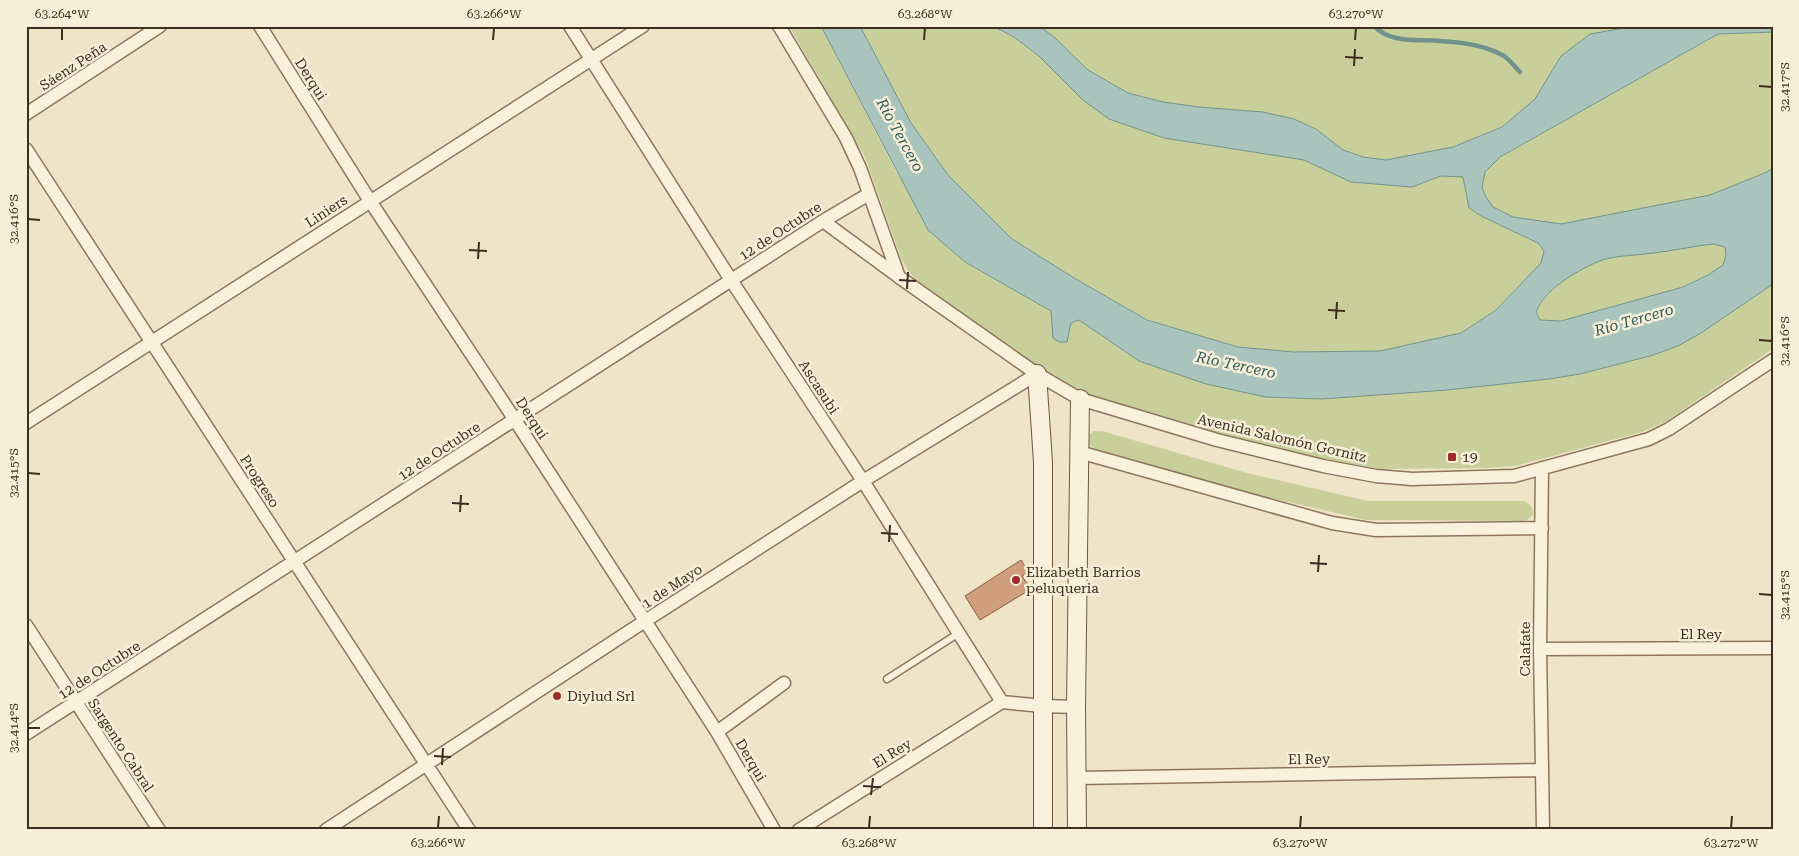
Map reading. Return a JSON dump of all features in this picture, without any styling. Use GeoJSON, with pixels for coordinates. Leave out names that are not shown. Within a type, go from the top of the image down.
{"type":"FeatureCollection","features":[{"type":"Feature","properties":{"kind":"main road"},"geometry":{"type":"LineString","coordinates":[[1037,374],[1043,462],[1043,830]]}},
{"type":"Feature","properties":{"kind":"main road"},"geometry":{"type":"LineString","coordinates":[[1078,830],[1076,707],[1080,399]]}},
{"type":"Feature","properties":{"kind":"street","name":"Sáenz Peña"},"geometry":{"type":"LineString","coordinates":[[26,114],[160,26]]}},
{"type":"Feature","properties":{"kind":"street","name":"Derqui"},"geometry":{"type":"LineString","coordinates":[[260,26],[370,201],[516,420],[717,732],[774,830]]}},
{"type":"Feature","properties":{"kind":"street","name":"Ascasubi"},"geometry":{"type":"LineString","coordinates":[[570,26],[1002,702]]}},
{"type":"Feature","properties":{"kind":"street","name":"Liniers"},"geometry":{"type":"LineString","coordinates":[[26,422],[642,26]]}},
{"type":"Feature","properties":{"kind":"street"},"geometry":{"type":"LineString","coordinates":[[779,26],[846,138],[860,168],[899,277]]}},
{"type":"Feature","properties":{"kind":"street","name":"Progreso"},"geometry":{"type":"LineString","coordinates":[[26,149],[427,764],[468,830]]}},
{"type":"Feature","properties":{"kind":"street","name":"12 de Octubre"},"geometry":{"type":"LineString","coordinates":[[26,734],[823,221],[869,194]]}},
{"type":"Feature","properties":{"kind":"street","name":"Avenida Salomón Gornitz"},"geometry":{"type":"LineString","coordinates":[[823,221],[1037,374],[1080,399],[1217,440],[1323,466],[1376,476],[1412,479],[1514,476],[1649,439],[1773,360]]}},
{"type":"Feature","properties":{"kind":"street","name":"1 de Mayo"},"geometry":{"type":"LineString","coordinates":[[326,830],[645,621],[1037,374]]}},
{"type":"Feature","properties":{"kind":"street"},"geometry":{"type":"LineString","coordinates":[[1079,452],[1332,523],[1376,530],[1542,528]]}},
{"type":"Feature","properties":{"kind":"street","name":"Calafate"},"geometry":{"type":"LineString","coordinates":[[1542,468],[1540,649],[1543,830]]}},
{"type":"Feature","properties":{"kind":"street","name":"Sargento Cabral"},"geometry":{"type":"LineString","coordinates":[[26,626],[159,830]]}},
{"type":"Feature","properties":{"kind":"street","name":"El Rey"},"geometry":{"type":"LineString","coordinates":[[1540,649],[1773,648]]}},
{"type":"Feature","properties":{"kind":"street"},"geometry":{"type":"LineString","coordinates":[[717,732],[784,683]]}},
{"type":"Feature","properties":{"kind":"street"},"geometry":{"type":"LineString","coordinates":[[1002,702],[1076,707]]}},
{"type":"Feature","properties":{"kind":"street","name":"El Rey"},"geometry":{"type":"LineString","coordinates":[[799,830],[1002,702]]}},
{"type":"Feature","properties":{"kind":"street","name":"El Rey"},"geometry":{"type":"LineString","coordinates":[[1076,778],[1542,770]]}},
{"type":"Feature","properties":{"kind":"lane"},"geometry":{"type":"LineString","coordinates":[[887,680],[959,633]]}},
{"type":"Feature","properties":{"kind":"green space"},"geometry":{"type":"Polygon","coordinates":[[[789,26],[821,26],[898,175],[965,262],[1051,311],[1051,319],[1067,342],[1071,323],[1079,320],[1266,397],[1322,399],[1447,390],[1580,374],[1650,356],[1701,333],[1773,284],[1773,349],[1665,422],[1642,432],[1516,466],[1486,468],[1381,469],[1325,459],[1219,433],[1082,392],[1041,368],[919,283],[908,271],[901,258],[865,157],[789,26]]]}},
{"type":"Feature","properties":{"kind":"green space"},"geometry":{"type":"Polygon","coordinates":[[[860,26],[993,26],[1014,37],[1039,56],[1083,100],[1164,138],[1304,160],[1351,182],[1412,187],[1441,176],[1463,177],[1469,208],[1481,216],[1538,243],[1544,251],[1541,263],[1496,310],[1461,333],[1380,351],[1293,352],[1238,347],[1147,320],[1074,278],[1012,239],[948,175],[911,123],[860,26]]]}},
{"type":"Feature","properties":{"kind":"green space"},"geometry":{"type":"Polygon","coordinates":[[[1039,26],[1635,26],[1590,34],[1561,56],[1535,99],[1502,127],[1453,147],[1386,160],[1363,157],[1343,150],[1316,129],[1294,119],[1263,112],[1163,102],[1128,93],[1088,70],[1054,37],[1039,26]]]}},
{"type":"Feature","properties":{"kind":"green space"},"geometry":{"type":"Polygon","coordinates":[[[1773,32],[1773,168],[1767,172],[1710,195],[1561,224],[1513,217],[1493,207],[1486,197],[1482,187],[1485,172],[1500,157],[1718,34],[1773,32]]]}},
{"type":"Feature","properties":{"kind":"green space"},"geometry":{"type":"Polygon","coordinates":[[[1714,244],[1725,247],[1726,255],[1723,265],[1708,275],[1683,287],[1561,321],[1540,320],[1536,312],[1554,288],[1570,276],[1597,262],[1617,257],[1714,244]]]}},
{"type":"Feature","properties":{"kind":"green space"},"geometry":{"type":"Polygon","coordinates":[[[1094,431],[1102,431],[1247,473],[1368,501],[1523,501],[1531,506],[1533,515],[1523,521],[1366,520],[1241,491],[1096,449],[1088,441],[1088,436],[1094,431]]]}},
{"type":"Feature","properties":{"kind":"water","name":"Río Tercero"},"geometry":{"type":"Polygon","coordinates":[[[821,26],[860,26],[911,123],[948,175],[1012,239],[1074,278],[1147,320],[1238,347],[1293,352],[1380,351],[1461,333],[1496,310],[1541,263],[1544,251],[1538,243],[1481,216],[1469,208],[1463,177],[1441,176],[1412,187],[1351,182],[1304,160],[1164,138],[1109,119],[1083,100],[1039,56],[1014,37],[993,26],[1039,26],[1054,37],[1088,70],[1128,93],[1163,102],[1263,112],[1294,119],[1316,129],[1343,150],[1363,157],[1386,160],[1453,147],[1502,127],[1535,99],[1561,56],[1590,34],[1635,26],[1773,26],[1773,32],[1718,34],[1500,157],[1485,172],[1482,187],[1493,207],[1513,217],[1561,224],[1710,195],[1773,168],[1773,284],[1701,333],[1678,346],[1650,356],[1580,374],[1447,390],[1322,399],[1266,397],[1206,384],[1139,361],[1079,320],[1071,323],[1067,342],[1059,342],[1053,338],[1051,311],[965,262],[928,230],[821,26]],[[1713,244],[1617,257],[1597,262],[1579,271],[1553,289],[1540,304],[1536,312],[1540,320],[1561,321],[1683,287],[1708,275],[1723,265],[1726,255],[1725,247],[1713,244]]]}},
{"type":"Feature","properties":{"kind":"building"},"geometry":{"type":"Polygon","coordinates":[[[1021,560],[1029,572],[1022,576],[1031,589],[980,620],[965,596],[1021,560]]]}},
{"type":"Feature","properties":{"kind":"waterway"},"geometry":{"type":"LineString","coordinates":[[1374,26],[1388,36],[1405,40],[1457,42],[1489,49],[1504,56],[1520,72]]}},
{"type":"Feature","properties":{"kind":"place","name":"19"},"geometry":{"type":"Point","coordinates":[1452,457]}},
{"type":"Feature","properties":{"kind":"place","name":"Elizabeth Barrios peluqueria"},"geometry":{"type":"Point","coordinates":[1016,580]}},
{"type":"Feature","properties":{"kind":"place","name":"Diylud Srl"},"geometry":{"type":"Point","coordinates":[557,696]}}]}
